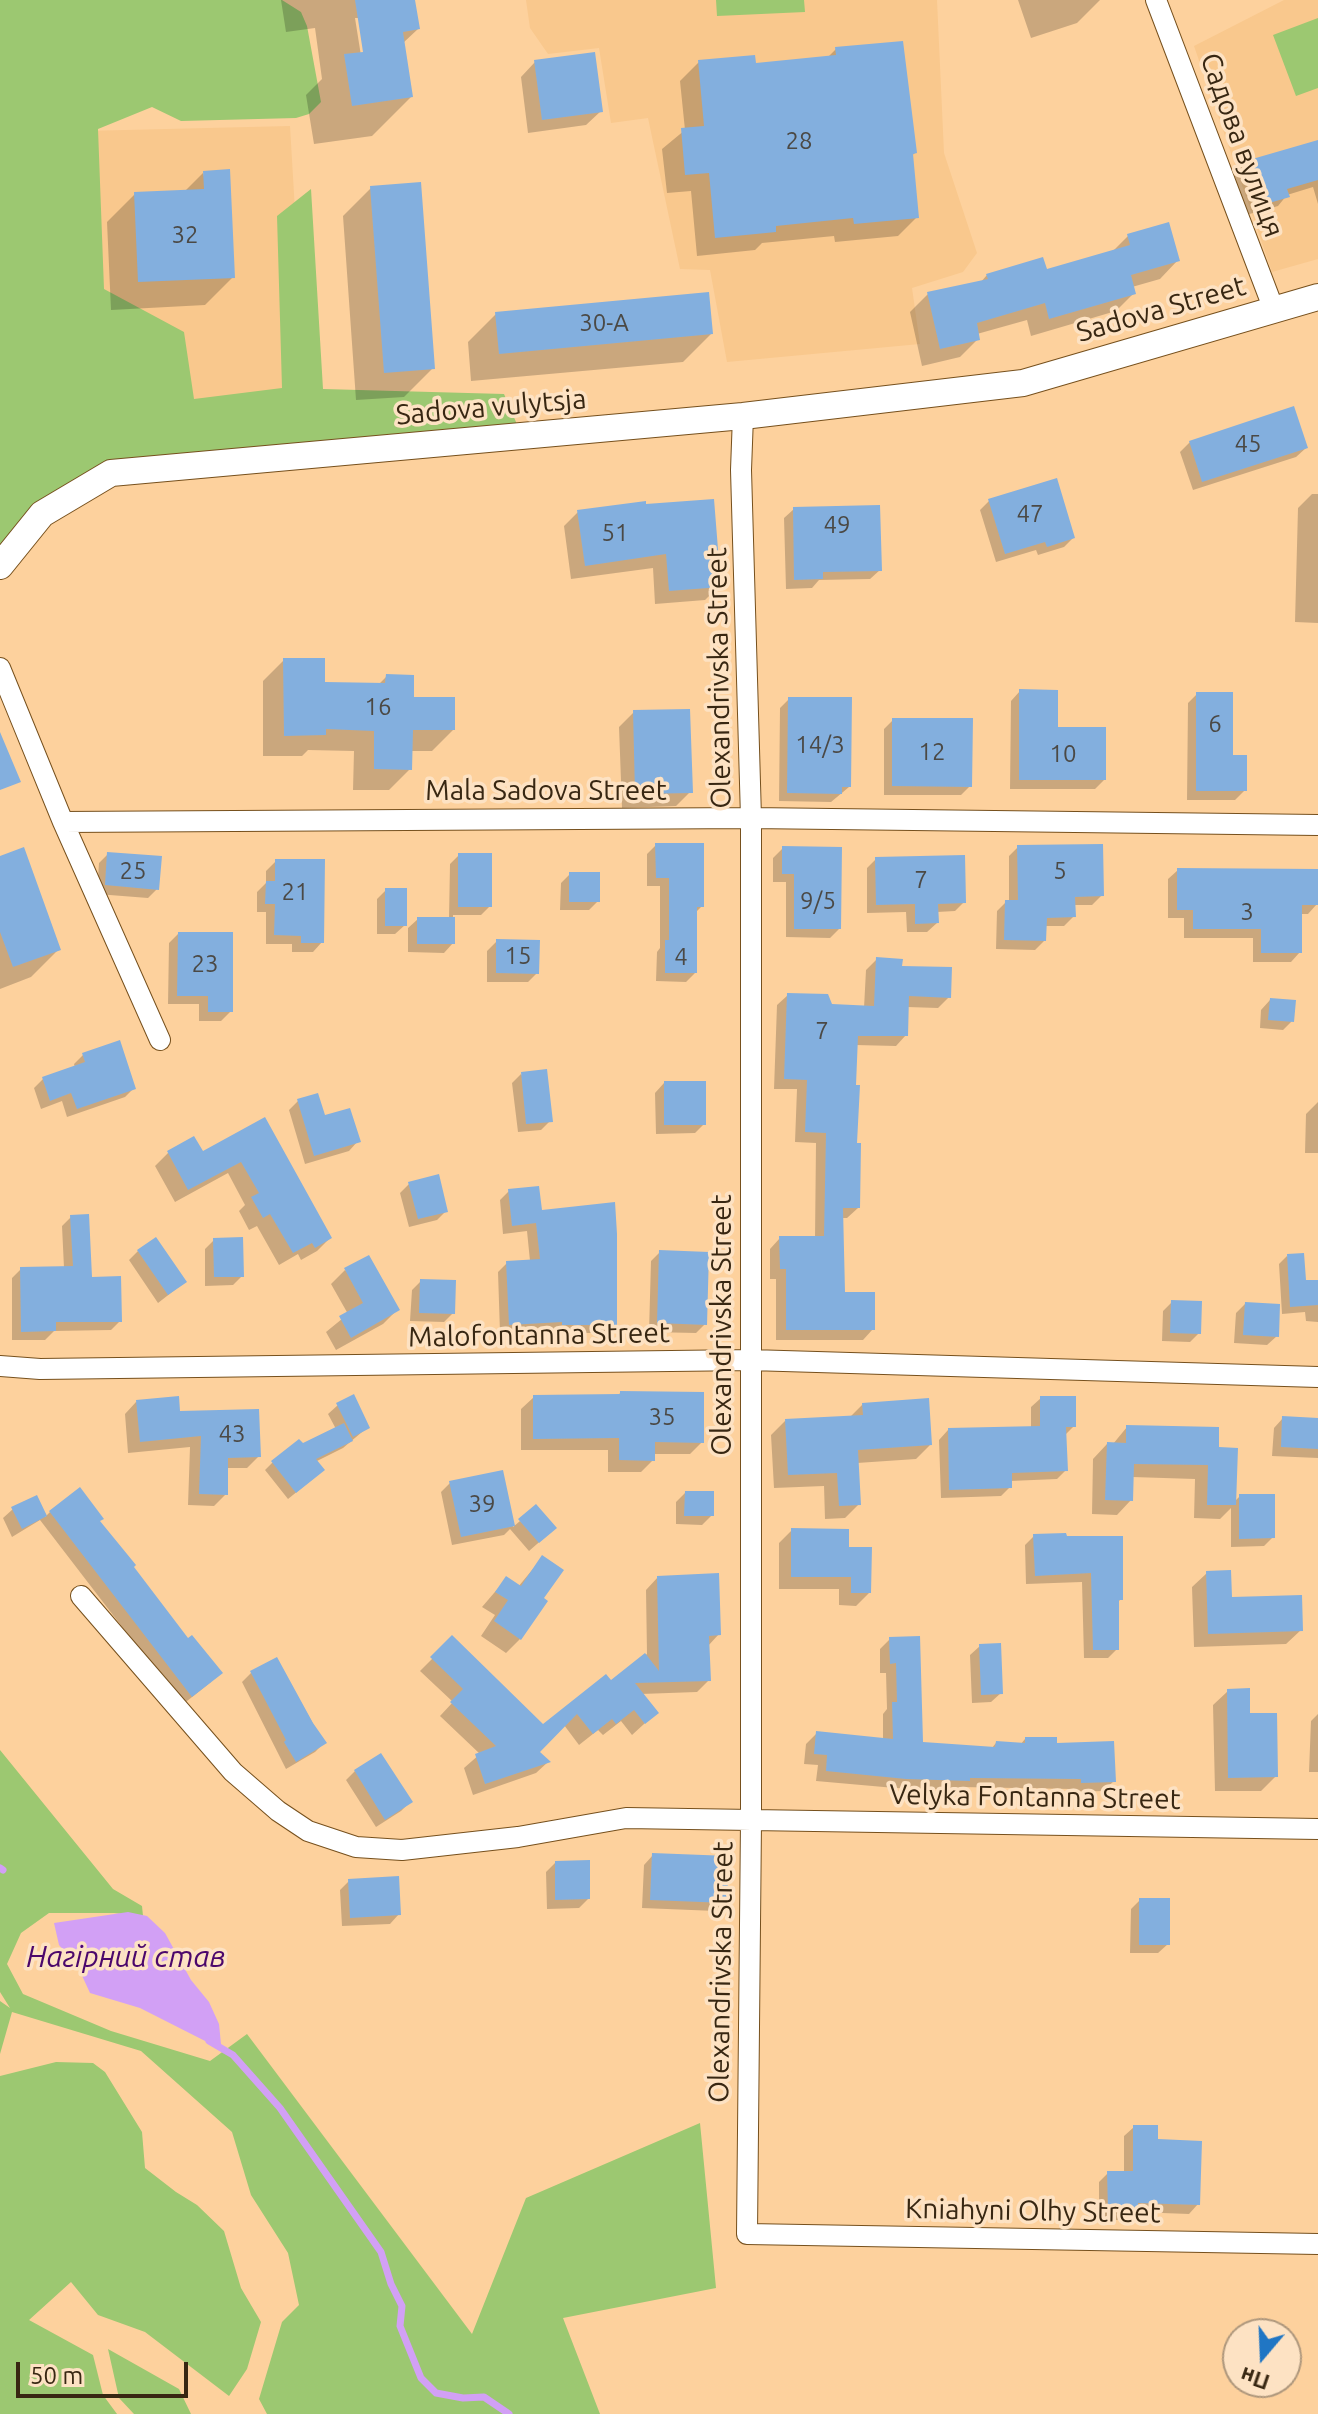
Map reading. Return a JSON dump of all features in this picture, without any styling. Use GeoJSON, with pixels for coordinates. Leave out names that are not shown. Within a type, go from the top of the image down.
{"type":"FeatureCollection","features":[{"type":"Feature","properties":{"kind":"street","name":"Садова вулиця"},"geometry":{"type":"LineString","coordinates":[[1156,0],[1274,310]]}},
{"type":"Feature","properties":{"kind":"street","name":"Sadova Street"},"geometry":{"type":"LineString","coordinates":[[743,416],[1023,383],[1318,297]]}},
{"type":"Feature","properties":{"kind":"street","name":"Sadova vulytsja"},"geometry":{"type":"LineString","coordinates":[[0,566],[42,514],[111,473],[743,416]]}},
{"type":"Feature","properties":{"kind":"street","name":"Olexandrivska Street"},"geometry":{"type":"LineString","coordinates":[[743,416],[741,470],[751,818],[751,1821],[747,2234]]}},
{"type":"Feature","properties":{"kind":"street"},"geometry":{"type":"LineString","coordinates":[[0,668],[63,822],[160,1040]]}},
{"type":"Feature","properties":{"kind":"street","name":"Mala Sadova Street"},"geometry":{"type":"LineString","coordinates":[[63,822],[751,818],[1318,825]]}},
{"type":"Feature","properties":{"kind":"street","name":"Malofontanna Street"},"geometry":{"type":"LineString","coordinates":[[0,1366],[40,1369],[750,1360],[1318,1377]]}},
{"type":"Feature","properties":{"kind":"street","name":"Velyka Fontanna Street"},"geometry":{"type":"LineString","coordinates":[[81,1596],[233,1772],[278,1811],[308,1831],[356,1847],[402,1850],[518,1837],[626,1818],[1318,1829]]}},
{"type":"Feature","properties":{"kind":"street","name":"Kniahyni Olhy Street"},"geometry":{"type":"LineString","coordinates":[[747,2234],[1318,2244]]}},
{"type":"Feature","properties":{"kind":"shaded area"},"geometry":{"type":"Polygon","coordinates":[[[526,0],[937,0],[944,153],[977,253],[963,272],[912,288],[920,344],[727,362],[710,270],[680,269],[648,118],[611,123],[599,48],[548,54],[530,28],[526,0]]]}},
{"type":"Feature","properties":{"kind":"shaded area"},"geometry":{"type":"Polygon","coordinates":[[[1284,0],[1318,0],[1318,259],[1272,272],[1194,46],[1284,0]]]}},
{"type":"Feature","properties":{"kind":"shaded area"},"geometry":{"type":"Polygon","coordinates":[[[290,126],[307,414],[81,413],[84,131],[290,126]]]}},
{"type":"Feature","properties":{"kind":"green space"},"geometry":{"type":"Polygon","coordinates":[[[0,0],[282,0],[301,12],[307,26],[321,102],[309,114],[296,118],[181,121],[152,107],[98,129],[104,289],[184,332],[194,399],[282,388],[277,216],[311,189],[323,389],[504,394],[522,436],[111,473],[0,566],[0,0]]]}},
{"type":"Feature","properties":{"kind":"green space"},"geometry":{"type":"Polygon","coordinates":[[[716,0],[804,0],[805,12],[717,16],[716,0]]]}},
{"type":"Feature","properties":{"kind":"green space"},"geometry":{"type":"Polygon","coordinates":[[[1318,18],[1318,88],[1296,96],[1273,35],[1318,18]]]}},
{"type":"Feature","properties":{"kind":"green space"},"geometry":{"type":"Polygon","coordinates":[[[0,1750],[113,1889],[142,1906],[143,1916],[49,1913],[21,1933],[7,1964],[23,1994],[111,2031],[210,2061],[247,2034],[472,2334],[526,2198],[700,2123],[716,2288],[563,2318],[600,2414],[267,2414],[259,2399],[282,2322],[299,2305],[288,2253],[251,2195],[232,2132],[141,2051],[12,2012],[0,2054],[0,2001],[10,2008],[0,1992],[0,1750]]]}},
{"type":"Feature","properties":{"kind":"green space"},"geometry":{"type":"Polygon","coordinates":[[[56,2062],[93,2063],[105,2072],[142,2132],[145,2168],[197,2205],[224,2231],[241,2288],[261,2322],[247,2369],[229,2396],[145,2332],[98,2315],[71,2282],[29,2320],[93,2355],[103,2395],[117,2414],[0,2414],[0,2076],[56,2062]]]}},
{"type":"Feature","properties":{"kind":"green space"},"geometry":{"type":"Polygon","coordinates":[[[108,2349],[179,2389],[191,2414],[134,2414],[119,2398],[108,2349]]]}},
{"type":"Feature","properties":{"kind":"water","name":"Нагірний став"},"geometry":{"type":"Polygon","coordinates":[[[128,1912],[147,1916],[165,1933],[191,1980],[209,2002],[219,2024],[221,2044],[215,2046],[140,2008],[90,1993],[79,1969],[59,1945],[54,1923],[128,1912]]]}},
{"type":"Feature","properties":{"kind":"building"},"geometry":{"type":"Polygon","coordinates":[[[355,0],[415,0],[420,29],[403,32],[413,97],[352,106],[344,54],[363,52],[355,0]]]}},
{"type":"Feature","properties":{"kind":"building"},"geometry":{"type":"Polygon","coordinates":[[[903,41],[917,153],[913,154],[919,218],[854,224],[853,218],[776,226],[776,232],[715,238],[709,173],[685,175],[681,128],[704,126],[698,60],[755,55],[756,63],[836,55],[835,47],[903,41]]]}},
{"type":"Feature","properties":{"kind":"building"},"geometry":{"type":"Polygon","coordinates":[[[595,52],[603,112],[542,120],[534,60],[595,52]]]}},
{"type":"Feature","properties":{"kind":"building"},"geometry":{"type":"Polygon","coordinates":[[[1318,140],[1318,180],[1287,189],[1290,197],[1255,207],[1242,162],[1318,140]]]}},
{"type":"Feature","properties":{"kind":"building"},"geometry":{"type":"Polygon","coordinates":[[[230,169],[235,278],[138,282],[134,192],[204,189],[203,171],[230,169]]]}},
{"type":"Feature","properties":{"kind":"building"},"geometry":{"type":"Polygon","coordinates":[[[421,182],[435,369],[384,373],[370,186],[421,182]]]}},
{"type":"Feature","properties":{"kind":"building"},"geometry":{"type":"Polygon","coordinates":[[[1169,222],[1180,261],[1131,275],[1136,294],[1049,319],[1045,303],[977,323],[980,340],[940,349],[927,292],[988,279],[986,274],[1043,257],[1047,269],[1130,245],[1127,234],[1169,222]]]}},
{"type":"Feature","properties":{"kind":"building"},"geometry":{"type":"Polygon","coordinates":[[[709,292],[713,334],[499,354],[495,312],[709,292]]]}},
{"type":"Feature","properties":{"kind":"building"},"geometry":{"type":"Polygon","coordinates":[[[1294,406],[1308,448],[1202,482],[1189,441],[1294,406]]]}},
{"type":"Feature","properties":{"kind":"building"},"geometry":{"type":"Polygon","coordinates":[[[1057,478],[1075,538],[1047,547],[1045,542],[1005,554],[988,499],[1057,478]]]}},
{"type":"Feature","properties":{"kind":"building"},"geometry":{"type":"Polygon","coordinates":[[[714,499],[721,587],[669,591],[666,554],[585,566],[577,510],[646,501],[646,504],[714,499]]]}},
{"type":"Feature","properties":{"kind":"building"},"geometry":{"type":"Polygon","coordinates":[[[880,505],[882,571],[823,572],[823,579],[794,580],[793,507],[880,505]]]}},
{"type":"Feature","properties":{"kind":"building"},"geometry":{"type":"Polygon","coordinates":[[[283,658],[325,658],[325,682],[385,683],[386,674],[414,675],[414,697],[455,697],[455,730],[413,730],[412,770],[374,769],[374,731],[326,729],[326,735],[284,736],[283,658]]]}},
{"type":"Feature","properties":{"kind":"building"},"geometry":{"type":"Polygon","coordinates":[[[1019,689],[1058,690],[1058,727],[1106,727],[1106,780],[1019,780],[1019,689]]]}},
{"type":"Feature","properties":{"kind":"building"},"geometry":{"type":"Polygon","coordinates":[[[1196,692],[1233,692],[1233,755],[1247,755],[1247,791],[1196,791],[1196,692]]]}},
{"type":"Feature","properties":{"kind":"building"},"geometry":{"type":"Polygon","coordinates":[[[788,697],[852,697],[851,787],[842,787],[842,794],[787,793],[788,697]]]}},
{"type":"Feature","properties":{"kind":"building"},"geometry":{"type":"Polygon","coordinates":[[[690,709],[693,793],[635,794],[633,710],[690,709]]]}},
{"type":"Feature","properties":{"kind":"building"},"geometry":{"type":"Polygon","coordinates":[[[892,718],[973,718],[972,787],[892,786],[892,718]]]}},
{"type":"Feature","properties":{"kind":"building"},"geometry":{"type":"Polygon","coordinates":[[[0,732],[21,782],[0,790],[0,732]]]}},
{"type":"Feature","properties":{"kind":"building"},"geometry":{"type":"Polygon","coordinates":[[[655,843],[704,843],[704,907],[697,907],[697,973],[665,973],[665,940],[669,940],[669,878],[656,878],[655,843]]]}},
{"type":"Feature","properties":{"kind":"building"},"geometry":{"type":"Polygon","coordinates":[[[1103,844],[1104,896],[1075,897],[1076,917],[1047,918],[1046,941],[1004,940],[1005,900],[1018,900],[1017,845],[1103,844]]]}},
{"type":"Feature","properties":{"kind":"building"},"geometry":{"type":"Polygon","coordinates":[[[782,846],[842,847],[841,929],[794,929],[794,874],[782,874],[782,846]]]}},
{"type":"Feature","properties":{"kind":"building"},"geometry":{"type":"Polygon","coordinates":[[[24,847],[61,950],[13,967],[0,932],[0,856],[24,847]]]}},
{"type":"Feature","properties":{"kind":"building"},"geometry":{"type":"Polygon","coordinates":[[[107,852],[162,856],[159,890],[105,885],[107,852]]]}},
{"type":"Feature","properties":{"kind":"building"},"geometry":{"type":"Polygon","coordinates":[[[458,853],[492,853],[492,907],[458,907],[458,853]]]}},
{"type":"Feature","properties":{"kind":"building"},"geometry":{"type":"Polygon","coordinates":[[[965,855],[966,903],[938,904],[939,923],[915,924],[915,904],[876,905],[875,857],[965,855]]]}},
{"type":"Feature","properties":{"kind":"building"},"geometry":{"type":"Polygon","coordinates":[[[275,859],[325,859],[324,943],[301,943],[301,936],[274,935],[275,904],[265,904],[266,881],[275,881],[275,859]]]}},
{"type":"Feature","properties":{"kind":"building"},"geometry":{"type":"Polygon","coordinates":[[[1177,868],[1318,869],[1318,905],[1302,905],[1302,953],[1261,953],[1261,929],[1193,929],[1193,910],[1177,910],[1177,868]]]}},
{"type":"Feature","properties":{"kind":"building"},"geometry":{"type":"Polygon","coordinates":[[[569,872],[600,872],[600,902],[569,902],[569,872]]]}},
{"type":"Feature","properties":{"kind":"building"},"geometry":{"type":"Polygon","coordinates":[[[385,888],[407,888],[407,926],[385,926],[385,888]]]}},
{"type":"Feature","properties":{"kind":"building"},"geometry":{"type":"Polygon","coordinates":[[[417,917],[455,917],[455,944],[417,944],[417,917]]]}},
{"type":"Feature","properties":{"kind":"building"},"geometry":{"type":"Polygon","coordinates":[[[178,932],[233,932],[233,1012],[208,1012],[208,996],[177,996],[178,932]]]}},
{"type":"Feature","properties":{"kind":"building"},"geometry":{"type":"Polygon","coordinates":[[[496,939],[540,940],[539,974],[496,973],[496,939]]]}},
{"type":"Feature","properties":{"kind":"building"},"geometry":{"type":"Polygon","coordinates":[[[876,957],[903,959],[902,966],[952,967],[951,998],[909,996],[908,1036],[858,1036],[856,1085],[860,1085],[857,1143],[861,1143],[860,1208],[843,1208],[845,1292],[875,1292],[875,1330],[786,1330],[786,1269],[780,1269],[779,1236],[824,1236],[826,1133],[805,1132],[807,1080],[784,1079],[787,993],[828,994],[832,1004],[874,1006],[876,957]]]}},
{"type":"Feature","properties":{"kind":"building"},"geometry":{"type":"Polygon","coordinates":[[[1270,998],[1296,1000],[1294,1022],[1268,1020],[1270,998]]]}},
{"type":"Feature","properties":{"kind":"building"},"geometry":{"type":"Polygon","coordinates":[[[120,1040],[136,1089],[77,1109],[71,1093],[50,1101],[42,1077],[85,1062],[82,1053],[120,1040]]]}},
{"type":"Feature","properties":{"kind":"building"},"geometry":{"type":"Polygon","coordinates":[[[547,1069],[553,1122],[526,1124],[521,1072],[547,1069]]]}},
{"type":"Feature","properties":{"kind":"building"},"geometry":{"type":"Polygon","coordinates":[[[664,1081],[706,1081],[706,1125],[664,1125],[664,1081]]]}},
{"type":"Feature","properties":{"kind":"building"},"geometry":{"type":"Polygon","coordinates":[[[318,1093],[325,1115],[350,1108],[361,1142],[314,1156],[297,1099],[318,1093]]]}},
{"type":"Feature","properties":{"kind":"building"},"geometry":{"type":"Polygon","coordinates":[[[265,1117],[332,1238],[315,1248],[312,1243],[293,1253],[270,1214],[263,1218],[251,1197],[259,1193],[241,1162],[188,1190],[167,1151],[194,1136],[203,1151],[265,1117]]]}},
{"type":"Feature","properties":{"kind":"building"},"geometry":{"type":"Polygon","coordinates":[[[439,1174],[448,1212],[418,1219],[408,1182],[439,1174]]]}},
{"type":"Feature","properties":{"kind":"building"},"geometry":{"type":"Polygon","coordinates":[[[539,1186],[542,1210],[615,1202],[617,1325],[562,1325],[562,1322],[509,1325],[506,1261],[540,1259],[536,1223],[512,1226],[508,1189],[539,1186]]]}},
{"type":"Feature","properties":{"kind":"building"},"geometry":{"type":"Polygon","coordinates":[[[89,1214],[92,1277],[121,1276],[122,1322],[56,1322],[56,1331],[21,1332],[20,1267],[73,1266],[70,1215],[89,1214]]]}},
{"type":"Feature","properties":{"kind":"building"},"geometry":{"type":"Polygon","coordinates":[[[156,1237],[187,1282],[168,1295],[137,1250],[156,1237]]]}},
{"type":"Feature","properties":{"kind":"building"},"geometry":{"type":"Polygon","coordinates":[[[243,1237],[244,1277],[214,1277],[213,1238],[243,1237]]]}},
{"type":"Feature","properties":{"kind":"building"},"geometry":{"type":"Polygon","coordinates":[[[659,1250],[709,1252],[707,1325],[657,1323],[659,1250]]]}},
{"type":"Feature","properties":{"kind":"building"},"geometry":{"type":"Polygon","coordinates":[[[1304,1253],[1306,1280],[1318,1280],[1318,1305],[1290,1307],[1287,1254],[1304,1253]]]}},
{"type":"Feature","properties":{"kind":"building"},"geometry":{"type":"Polygon","coordinates":[[[369,1255],[400,1310],[351,1338],[339,1316],[363,1303],[344,1268],[369,1255]]]}},
{"type":"Feature","properties":{"kind":"building"},"geometry":{"type":"Polygon","coordinates":[[[420,1279],[456,1280],[455,1314],[419,1313],[420,1279]]]}},
{"type":"Feature","properties":{"kind":"building"},"geometry":{"type":"Polygon","coordinates":[[[1171,1300],[1202,1301],[1201,1334],[1170,1333],[1171,1300]]]}},
{"type":"Feature","properties":{"kind":"building"},"geometry":{"type":"Polygon","coordinates":[[[1245,1302],[1280,1304],[1279,1337],[1243,1335],[1245,1302]]]}},
{"type":"Feature","properties":{"kind":"building"},"geometry":{"type":"Polygon","coordinates":[[[620,1391],[704,1392],[704,1443],[655,1442],[655,1461],[619,1460],[619,1438],[533,1439],[533,1395],[620,1394],[620,1391]]]}},
{"type":"Feature","properties":{"kind":"building"},"geometry":{"type":"Polygon","coordinates":[[[354,1394],[370,1428],[353,1437],[336,1403],[354,1394]]]}},
{"type":"Feature","properties":{"kind":"building"},"geometry":{"type":"Polygon","coordinates":[[[179,1396],[180,1411],[259,1409],[261,1457],[228,1458],[228,1495],[199,1494],[201,1436],[140,1442],[136,1400],[179,1396]]]}},
{"type":"Feature","properties":{"kind":"building"},"geometry":{"type":"Polygon","coordinates":[[[1040,1396],[1076,1396],[1076,1427],[1066,1427],[1068,1471],[1012,1473],[1012,1488],[949,1490],[948,1428],[1040,1426],[1040,1396]]]}},
{"type":"Feature","properties":{"kind":"building"},"geometry":{"type":"Polygon","coordinates":[[[929,1398],[932,1445],[858,1450],[861,1505],[839,1506],[837,1473],[788,1475],[785,1419],[863,1415],[862,1403],[929,1398]]]}},
{"type":"Feature","properties":{"kind":"building"},"geometry":{"type":"Polygon","coordinates":[[[1282,1416],[1318,1418],[1318,1449],[1281,1447],[1282,1416]]]}},
{"type":"Feature","properties":{"kind":"building"},"geometry":{"type":"Polygon","coordinates":[[[344,1423],[353,1441],[316,1459],[325,1470],[296,1493],[271,1461],[299,1439],[303,1443],[344,1423]]]}},
{"type":"Feature","properties":{"kind":"building"},"geometry":{"type":"Polygon","coordinates":[[[1126,1425],[1219,1427],[1219,1447],[1238,1448],[1236,1505],[1207,1505],[1208,1465],[1134,1464],[1133,1501],[1105,1500],[1107,1442],[1126,1443],[1126,1425]]]}},
{"type":"Feature","properties":{"kind":"building"},"geometry":{"type":"Polygon","coordinates":[[[503,1470],[515,1526],[461,1537],[449,1481],[503,1470]]]}},
{"type":"Feature","properties":{"kind":"building"},"geometry":{"type":"Polygon","coordinates":[[[80,1487],[104,1519],[100,1521],[188,1638],[192,1635],[223,1673],[192,1697],[49,1511],[80,1487]]]}},
{"type":"Feature","properties":{"kind":"building"},"geometry":{"type":"Polygon","coordinates":[[[685,1491],[714,1491],[714,1516],[684,1516],[685,1491]]]}},
{"type":"Feature","properties":{"kind":"building"},"geometry":{"type":"Polygon","coordinates":[[[1239,1494],[1275,1494],[1275,1538],[1239,1539],[1239,1494]]]}},
{"type":"Feature","properties":{"kind":"building"},"geometry":{"type":"Polygon","coordinates":[[[37,1495],[47,1516],[22,1529],[11,1507],[37,1495]]]}},
{"type":"Feature","properties":{"kind":"building"},"geometry":{"type":"Polygon","coordinates":[[[536,1504],[557,1528],[539,1543],[518,1519],[536,1504]]]}},
{"type":"Feature","properties":{"kind":"building"},"geometry":{"type":"Polygon","coordinates":[[[791,1528],[849,1529],[849,1547],[872,1547],[871,1593],[851,1593],[851,1577],[791,1577],[791,1528]]]}},
{"type":"Feature","properties":{"kind":"building"},"geometry":{"type":"Polygon","coordinates":[[[1066,1533],[1067,1536],[1123,1536],[1119,1650],[1093,1650],[1091,1573],[1035,1576],[1033,1534],[1066,1533]]]}},
{"type":"Feature","properties":{"kind":"building"},"geometry":{"type":"Polygon","coordinates":[[[542,1555],[564,1570],[544,1598],[548,1601],[521,1640],[494,1621],[508,1600],[495,1592],[506,1576],[521,1586],[542,1555]]]}},
{"type":"Feature","properties":{"kind":"building"},"geometry":{"type":"Polygon","coordinates":[[[1231,1570],[1232,1597],[1302,1595],[1303,1631],[1208,1634],[1206,1571],[1231,1570]]]}},
{"type":"Feature","properties":{"kind":"building"},"geometry":{"type":"Polygon","coordinates":[[[719,1573],[721,1635],[709,1636],[711,1681],[635,1683],[659,1713],[645,1724],[634,1710],[616,1724],[612,1719],[593,1734],[577,1714],[540,1752],[551,1762],[485,1784],[475,1754],[496,1746],[450,1702],[463,1689],[430,1657],[452,1635],[543,1724],[606,1674],[611,1680],[645,1653],[659,1671],[657,1576],[719,1573]]]}},
{"type":"Feature","properties":{"kind":"building"},"geometry":{"type":"Polygon","coordinates":[[[920,1636],[923,1742],[995,1747],[996,1741],[1025,1743],[1025,1737],[1057,1737],[1057,1743],[1114,1741],[1116,1782],[1081,1783],[1081,1779],[906,1779],[826,1771],[827,1755],[814,1754],[816,1731],[893,1739],[892,1702],[897,1702],[896,1663],[890,1664],[889,1637],[920,1636]]]}},
{"type":"Feature","properties":{"kind":"building"},"geometry":{"type":"Polygon","coordinates":[[[1001,1643],[1003,1694],[981,1695],[979,1644],[1001,1643]]]}},
{"type":"Feature","properties":{"kind":"building"},"geometry":{"type":"Polygon","coordinates":[[[277,1657],[327,1743],[296,1762],[250,1671],[277,1657]]]}},
{"type":"Feature","properties":{"kind":"building"},"geometry":{"type":"Polygon","coordinates":[[[1250,1688],[1250,1713],[1277,1713],[1278,1777],[1228,1778],[1227,1689],[1250,1688]]]}},
{"type":"Feature","properties":{"kind":"building"},"geometry":{"type":"Polygon","coordinates":[[[381,1753],[413,1802],[385,1820],[354,1770],[381,1753]]]}},
{"type":"Feature","properties":{"kind":"building"},"geometry":{"type":"Polygon","coordinates":[[[652,1853],[729,1856],[727,1903],[650,1900],[652,1853]]]}},
{"type":"Feature","properties":{"kind":"building"},"geometry":{"type":"Polygon","coordinates":[[[590,1860],[590,1899],[555,1900],[555,1861],[590,1860]]]}},
{"type":"Feature","properties":{"kind":"building"},"geometry":{"type":"Polygon","coordinates":[[[399,1876],[401,1915],[350,1918],[348,1879],[399,1876]]]}},
{"type":"Feature","properties":{"kind":"building"},"geometry":{"type":"Polygon","coordinates":[[[1139,1898],[1170,1898],[1170,1945],[1139,1945],[1139,1898]]]}},
{"type":"Feature","properties":{"kind":"building"},"geometry":{"type":"Polygon","coordinates":[[[1133,2125],[1158,2125],[1158,2139],[1202,2141],[1200,2205],[1138,2203],[1138,2211],[1108,2211],[1107,2171],[1133,2171],[1133,2125]]]}},
{"type":"Feature","properties":{"kind":"waterway"},"geometry":{"type":"LineString","coordinates":[[209,2041],[233,2055],[280,2108],[381,2252],[402,2306],[400,2326],[421,2378],[436,2393],[463,2398],[484,2397],[509,2414]]}}]}
